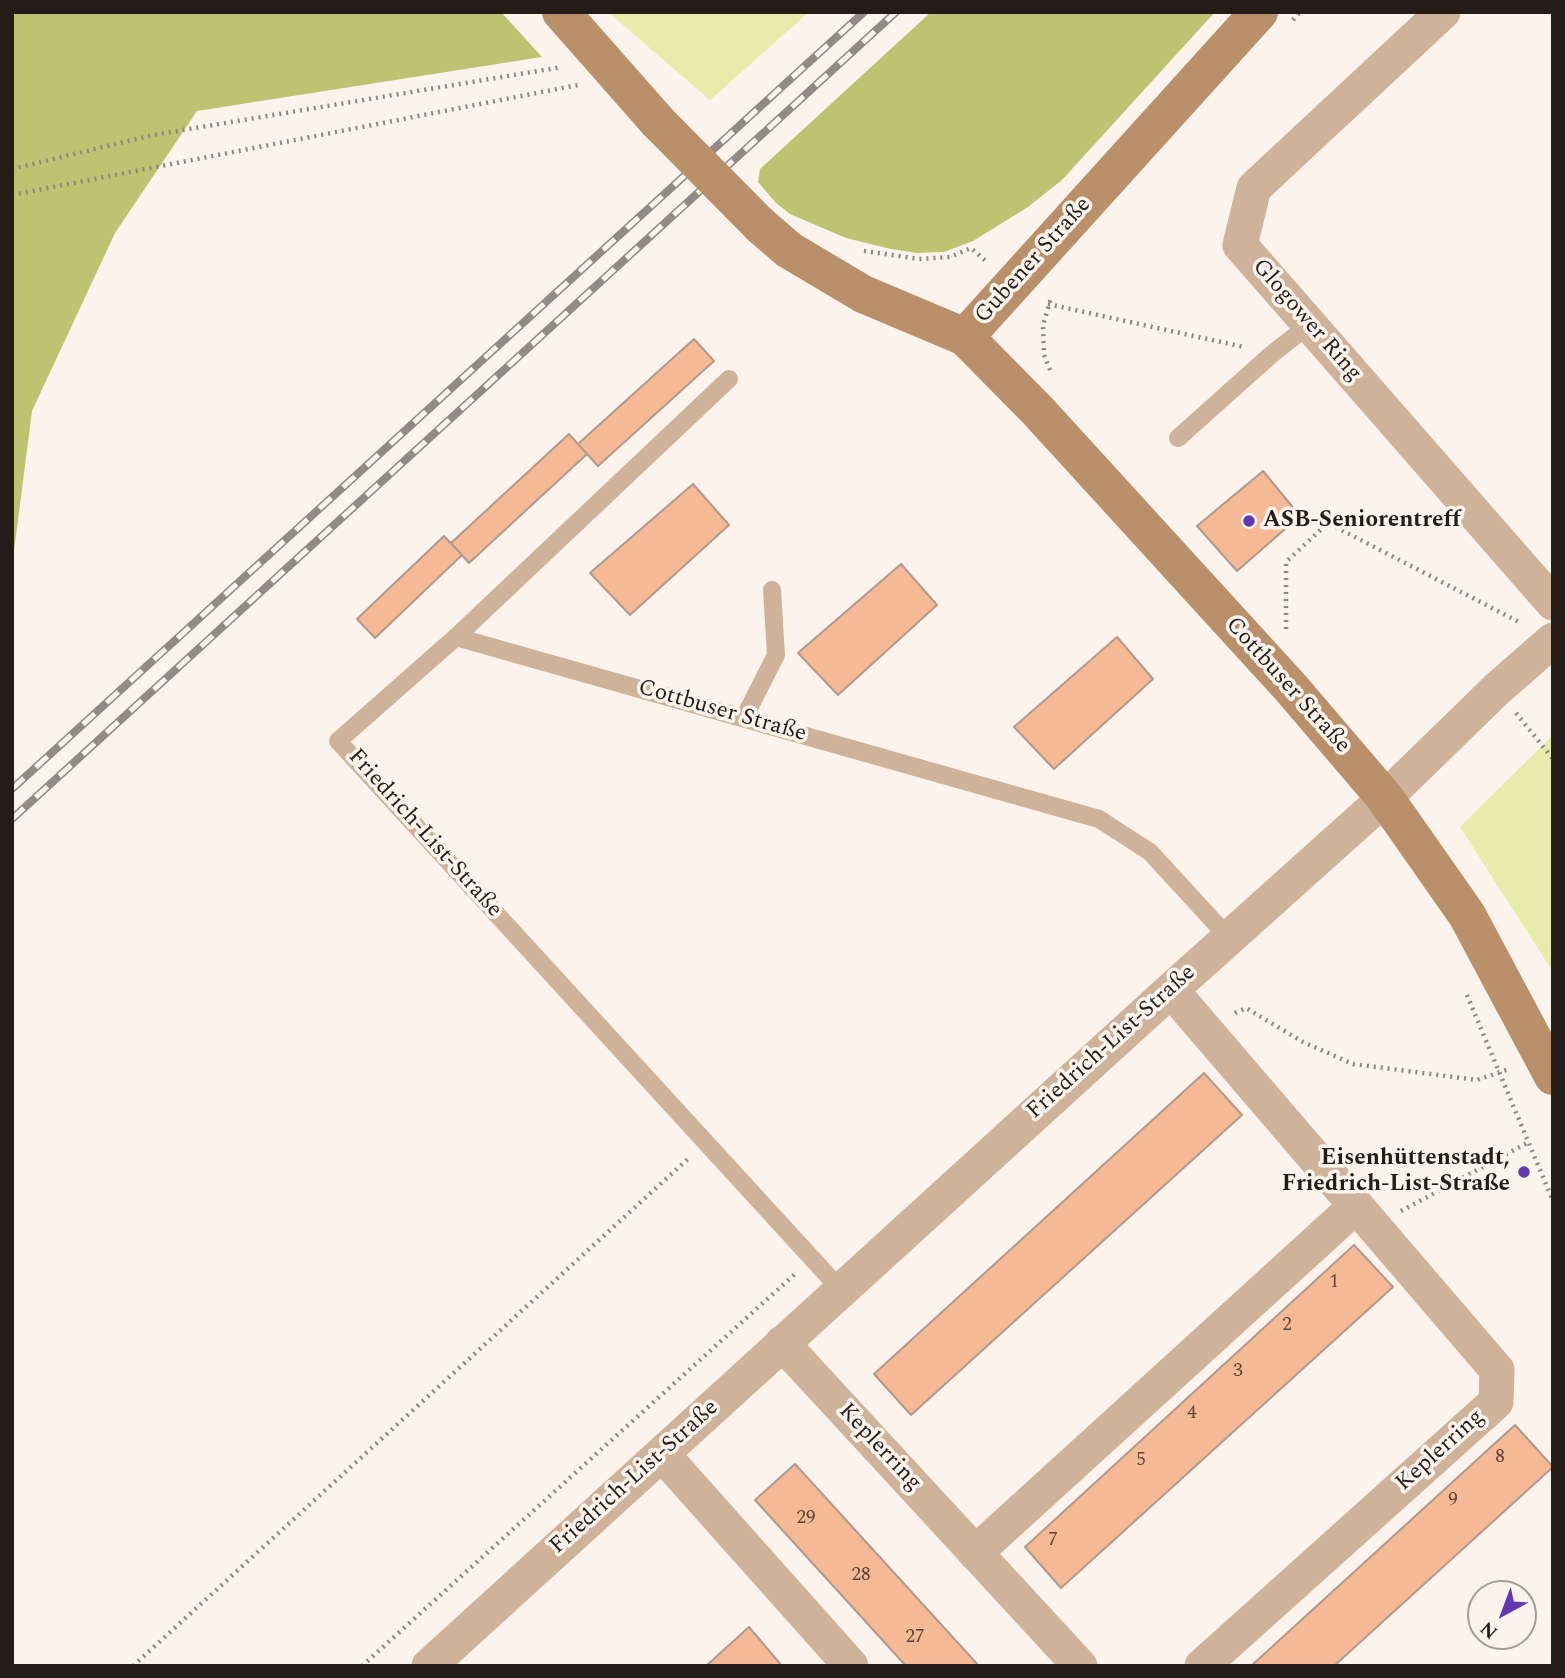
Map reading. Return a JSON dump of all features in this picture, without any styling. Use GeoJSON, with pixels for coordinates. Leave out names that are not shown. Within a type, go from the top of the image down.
{"type":"FeatureCollection","features":[{"type":"Feature","properties":{"kind":"main road","name":"Gubener Straße"},"geometry":{"type":"LineString","coordinates":[[561,12],[658,121],[760,225],[789,250],[863,294],[965,337],[1259,12]]}},
{"type":"Feature","properties":{"kind":"main road","name":"Cottbuser Straße"},"geometry":{"type":"LineString","coordinates":[[965,337],[1057,431],[1291,688],[1385,798],[1468,915],[1548,1066]]}},
{"type":"Feature","properties":{"kind":"street","name":"Glogower Ring"},"geometry":{"type":"LineString","coordinates":[[1443,12],[1254,188],[1240,245],[1553,603]]}},
{"type":"Feature","properties":{"kind":"street"},"geometry":{"type":"LineString","coordinates":[[1385,798],[1497,689],[1541,634]]}},
{"type":"Feature","properties":{"kind":"street","name":"Friedrich-List-Straße"},"geometry":{"type":"LineString","coordinates":[[429,1666],[1385,798]]}},
{"type":"Feature","properties":{"kind":"street","name":"Keplerring"},"geometry":{"type":"LineString","coordinates":[[1171,990],[1497,1370],[1496,1402],[1202,1666]]}},
{"type":"Feature","properties":{"kind":"street"},"geometry":{"type":"LineString","coordinates":[[975,1553],[1364,1216]]}},
{"type":"Feature","properties":{"kind":"street","name":"Keplerring"},"geometry":{"type":"LineString","coordinates":[[782,1343],[1080,1666]]}},
{"type":"Feature","properties":{"kind":"street"},"geometry":{"type":"LineString","coordinates":[[662,1454],[850,1666]]}},
{"type":"Feature","properties":{"kind":"lane"},"geometry":{"type":"LineString","coordinates":[[1178,438],[1272,354],[1309,325]]}},
{"type":"Feature","properties":{"kind":"lane","name":"Friedrich-List-Straße"},"geometry":{"type":"LineString","coordinates":[[729,379],[456,637],[338,741],[841,1290]]}},
{"type":"Feature","properties":{"kind":"lane"},"geometry":{"type":"LineString","coordinates":[[744,718],[776,655],[772,590]]}},
{"type":"Feature","properties":{"kind":"lane","name":"Cottbuser Straße"},"geometry":{"type":"LineString","coordinates":[[456,637],[1099,819],[1150,852],[1229,938]]}},
{"type":"Feature","properties":{"kind":"path"},"geometry":{"type":"LineString","coordinates":[[12,169],[153,135],[613,68]]}},
{"type":"Feature","properties":{"kind":"path"},"geometry":{"type":"LineString","coordinates":[[12,195],[613,68]]}},
{"type":"Feature","properties":{"kind":"path"},"geometry":{"type":"LineString","coordinates":[[1286,637],[1286,562],[1328,523],[1541,634]]}},
{"type":"Feature","properties":{"kind":"path"},"geometry":{"type":"LineString","coordinates":[[1497,689],[1553,760]]}},
{"type":"Feature","properties":{"kind":"path"},"geometry":{"type":"LineString","coordinates":[[1464,987],[1553,1201]]}},
{"type":"Feature","properties":{"kind":"path"},"geometry":{"type":"LineString","coordinates":[[1203,1028],[1246,1008],[1303,1042],[1353,1064],[1477,1080],[1498,1073],[1548,1066]]}},
{"type":"Feature","properties":{"kind":"path"},"geometry":{"type":"LineString","coordinates":[[133,1666],[706,1142]]}},
{"type":"Feature","properties":{"kind":"path"},"geometry":{"type":"LineString","coordinates":[[1364,1216],[1527,1143]]}},
{"type":"Feature","properties":{"kind":"path"},"geometry":{"type":"LineString","coordinates":[[362,1666],[812,1258]]}},
{"type":"Feature","properties":{"kind":"green space"},"geometry":{"type":"Polygon","coordinates":[[[12,12],[501,12],[542,57],[197,111],[115,233],[32,411],[12,567],[12,12]]]}},
{"type":"Feature","properties":{"kind":"green space"},"geometry":{"type":"Polygon","coordinates":[[[608,12],[809,12],[710,100],[608,12]]]}},
{"type":"Feature","properties":{"kind":"green space"},"geometry":{"type":"Polygon","coordinates":[[[931,12],[1215,12],[1062,180],[1028,207],[973,241],[944,252],[917,253],[846,238],[790,214],[776,203],[758,182],[760,169],[931,12]]]}},
{"type":"Feature","properties":{"kind":"green space"},"geometry":{"type":"Polygon","coordinates":[[[1553,735],[1553,972],[1460,827],[1553,735]]]}},
{"type":"Feature","properties":{"kind":"building"},"geometry":{"type":"Polygon","coordinates":[[[694,339],[714,361],[598,466],[578,444],[694,339]]]}},
{"type":"Feature","properties":{"kind":"building"},"geometry":{"type":"Polygon","coordinates":[[[569,434],[587,454],[469,563],[451,543],[569,434]]]}},
{"type":"Feature","properties":{"kind":"building","name":"ASB-Seniorentreff"},"geometry":{"type":"Polygon","coordinates":[[[1263,471],[1300,516],[1237,571],[1197,526],[1263,471]]]}},
{"type":"Feature","properties":{"kind":"building"},"geometry":{"type":"Polygon","coordinates":[[[693,484],[729,525],[630,615],[590,573],[693,484]]]}},
{"type":"Feature","properties":{"kind":"building"},"geometry":{"type":"Polygon","coordinates":[[[444,536],[462,555],[375,638],[357,619],[444,536]]]}},
{"type":"Feature","properties":{"kind":"building"},"geometry":{"type":"Polygon","coordinates":[[[901,564],[937,605],[838,695],[798,653],[901,564]]]}},
{"type":"Feature","properties":{"kind":"building"},"geometry":{"type":"Polygon","coordinates":[[[1117,637],[1153,679],[1054,769],[1014,727],[1117,637]]]}},
{"type":"Feature","properties":{"kind":"building"},"geometry":{"type":"Polygon","coordinates":[[[1204,1073],[1242,1115],[911,1415],[874,1374],[1204,1073]]]}},
{"type":"Feature","properties":{"kind":"building"},"geometry":{"type":"Polygon","coordinates":[[[1354,1245],[1393,1287],[1061,1588],[1025,1547],[1354,1245]]]}},
{"type":"Feature","properties":{"kind":"building"},"geometry":{"type":"Polygon","coordinates":[[[1515,1425],[1553,1467],[1334,1666],[1251,1666],[1515,1425]]]}},
{"type":"Feature","properties":{"kind":"building"},"geometry":{"type":"Polygon","coordinates":[[[795,1464],[979,1666],[906,1666],[755,1500],[795,1464]]]}},
{"type":"Feature","properties":{"kind":"building"},"geometry":{"type":"Polygon","coordinates":[[[749,1627],[782,1666],[706,1666],[749,1627]]]}},
{"type":"Feature","properties":{"kind":"railway"},"geometry":{"type":"LineString","coordinates":[[12,789],[864,12]]}},
{"type":"Feature","properties":{"kind":"railway"},"geometry":{"type":"LineString","coordinates":[[12,819],[896,12]]}},
{"type":"Feature","properties":{"kind":"place","name":"ASB-Seniorentreff"},"geometry":{"type":"Point","coordinates":[1249,521]}},
{"type":"Feature","properties":{"kind":"place","name":"Eisenhüttenstadt, Friedrich-List-Straße"},"geometry":{"type":"Point","coordinates":[1524,1172]}}]}
